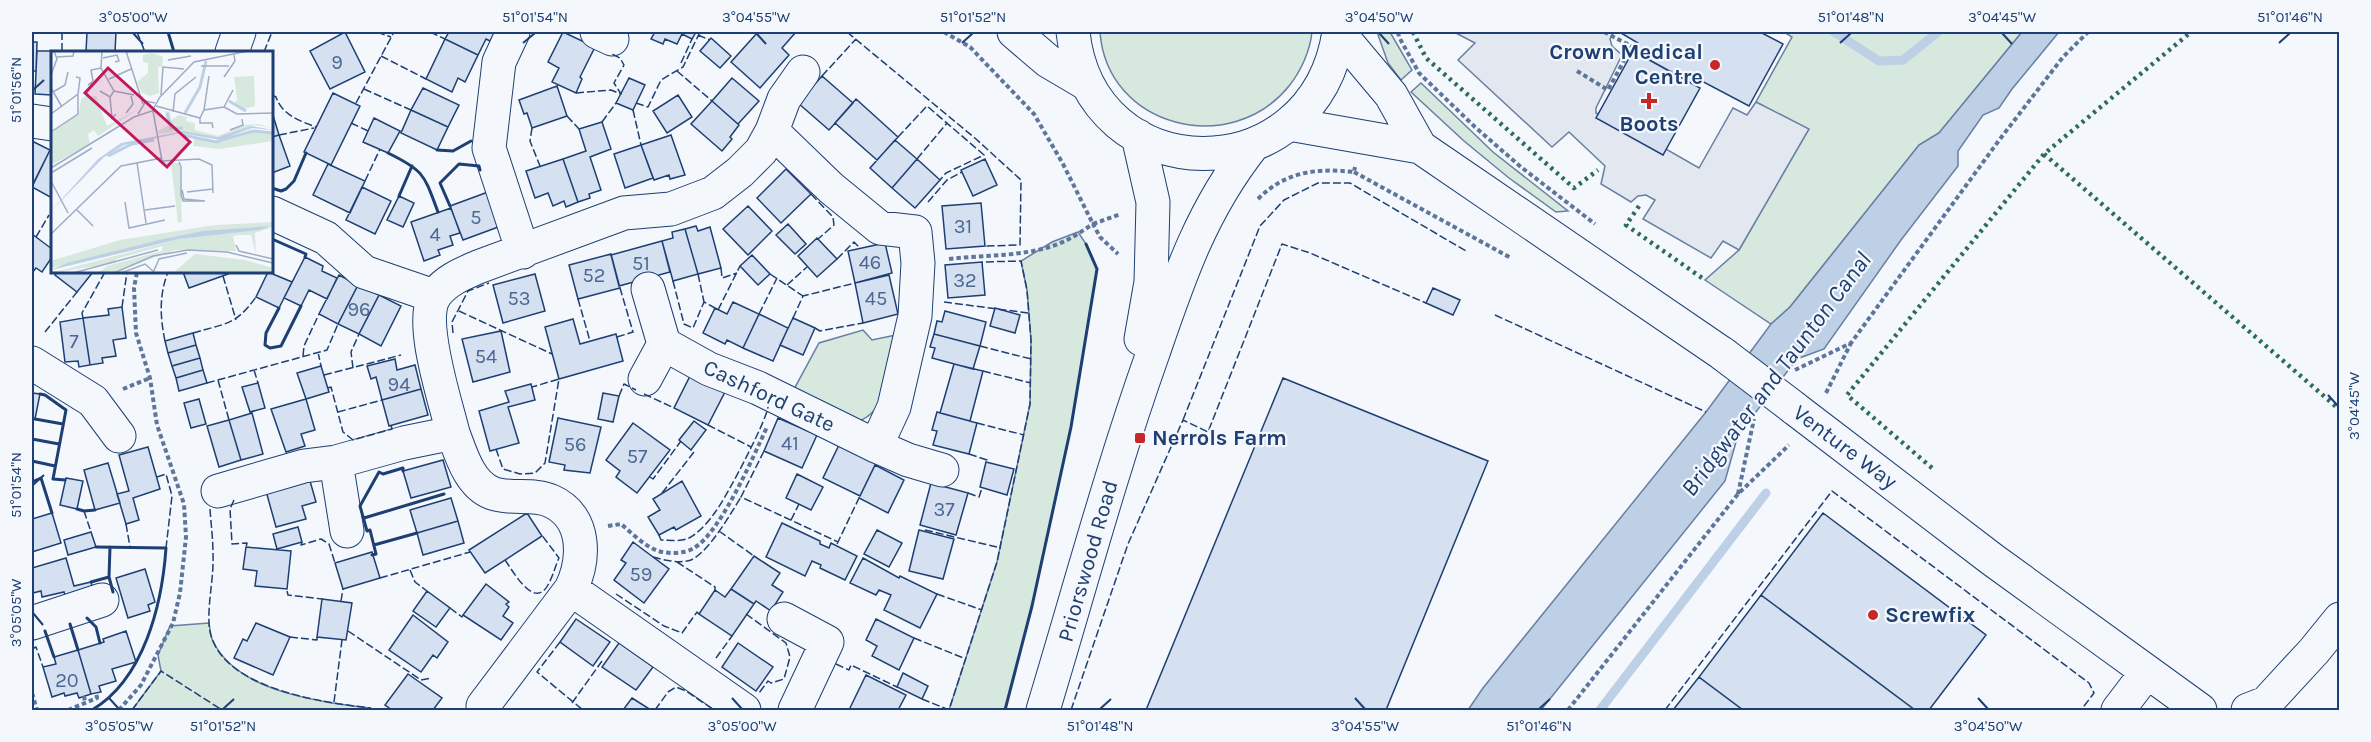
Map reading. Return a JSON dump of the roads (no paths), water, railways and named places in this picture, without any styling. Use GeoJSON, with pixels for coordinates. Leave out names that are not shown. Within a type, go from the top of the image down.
{"type":"FeatureCollection","features":[{"type":"Feature","properties":{"kind":"street"},"geometry":{"type":"LineString","coordinates":[[232,51],[239,32]]}},
{"type":"Feature","properties":{"kind":"street"},"geometry":{"type":"LineString","coordinates":[[513,32],[499,62],[489,148],[523,252]]}},
{"type":"Feature","properties":{"kind":"street"},"geometry":{"type":"LineString","coordinates":[[1014,32],[1048,61],[1087,84]]}},
{"type":"Feature","properties":{"kind":"street"},"geometry":{"type":"LineString","coordinates":[[1072,32],[1075,53],[1087,84],[1118,122],[1138,136],[1165,148],[1194,154],[1224,153],[1253,145],[1289,124],[1308,106],[1323,84],[1333,59],[1339,32]]}},
{"type":"Feature","properties":{"kind":"street","name":"Venture Way"},"geometry":{"type":"LineString","coordinates":[[1339,32],[1391,95],[1420,147]]}},
{"type":"Feature","properties":{"kind":"street"},"geometry":{"type":"LineString","coordinates":[[483,706],[571,589],[578,574],[581,557],[579,536],[568,514],[550,501],[492,493],[476,482],[463,460],[453,433],[431,346],[429,317],[435,296],[454,277],[624,213],[671,209],[712,193],[740,172],[761,151],[772,131],[784,99],[803,72]]}},
{"type":"Feature","properties":{"kind":"street"},"geometry":{"type":"LineString","coordinates":[[32,121],[51,124]]}},
{"type":"Feature","properties":{"kind":"street","name":"Venture Way"},"geometry":{"type":"LineString","coordinates":[[1289,124],[1420,147],[1723,354],[1993,560],[2200,711]]}},
{"type":"Feature","properties":{"kind":"street"},"geometry":{"type":"LineString","coordinates":[[772,131],[831,188],[880,228],[915,232],[918,263],[915,316],[894,407],[876,446]]}},
{"type":"Feature","properties":{"kind":"street","name":"Priorswood Road"},"geometry":{"type":"LineString","coordinates":[[1132,412],[1151,282],[1153,202],[1138,136]]}},
{"type":"Feature","properties":{"kind":"street","name":"Priorswood Road"},"geometry":{"type":"LineString","coordinates":[[1043,711],[1132,412],[1180,274],[1208,212],[1229,175],[1253,145]]}},
{"type":"Feature","properties":{"kind":"street"},"geometry":{"type":"LineString","coordinates":[[273,213],[326,238],[363,272],[435,296]]}},
{"type":"Feature","properties":{"kind":"street"},"geometry":{"type":"LineString","coordinates":[[645,379],[664,344],[648,289]]}},
{"type":"Feature","properties":{"kind":"street","name":"Cashford Gate"},"geometry":{"type":"LineString","coordinates":[[664,344],[709,369],[780,399],[876,446],[908,460],[942,470]]}},
{"type":"Feature","properties":{"kind":"street"},"geometry":{"type":"LineString","coordinates":[[32,363],[93,401],[119,436]]}},
{"type":"Feature","properties":{"kind":"street"},"geometry":{"type":"LineString","coordinates":[[218,491],[304,466],[336,462],[404,443],[453,433]]}},
{"type":"Feature","properties":{"kind":"street"},"geometry":{"type":"LineString","coordinates":[[336,462],[347,531]]}},
{"type":"Feature","properties":{"kind":"street"},"geometry":{"type":"LineString","coordinates":[[571,589],[744,711]]}},
{"type":"Feature","properties":{"kind":"street"},"geometry":{"type":"LineString","coordinates":[[32,623],[102,600]]}},
{"type":"Feature","properties":{"kind":"street"},"geometry":{"type":"LineString","coordinates":[[784,619],[827,642],[795,711]]}},
{"type":"Feature","properties":{"kind":"street"},"geometry":{"type":"LineString","coordinates":[[2248,711],[2266,703],[2340,619]]}},
{"type":"Feature","properties":{"kind":"street"},"geometry":{"type":"LineString","coordinates":[[2118,711],[2147,672]]}},
{"type":"Feature","properties":{"kind":"water","name":"Bridgwater and Taunton Canal"},"geometry":{"type":"Polygon","coordinates":[[[2022,32],[2059,32],[1999,108],[1983,115],[1958,151],[1958,166],[1901,240],[1824,349],[1797,359],[1738,435],[1725,481],[1541,710],[1468,710],[1483,688],[1706,412],[1771,324],[1790,307],[1919,145],[1939,133],[2022,32]]]}},
{"type":"Feature","properties":{"kind":"waterway"},"geometry":{"type":"LineString","coordinates":[[1834,32],[1879,61],[1903,60],[1938,32]]}},
{"type":"Feature","properties":{"kind":"waterway"},"geometry":{"type":"LineString","coordinates":[[1600,710],[1766,493]]}},
{"type":"Feature","properties":{"kind":"place","name":"Crown Medical Centre"},"geometry":{"type":"Point","coordinates":[1715,65]}},
{"type":"Feature","properties":{"kind":"place","name":"Boots"},"geometry":{"type":"Point","coordinates":[1649,101]}},
{"type":"Feature","properties":{"kind":"place","name":"Nerrols Farm"},"geometry":{"type":"Point","coordinates":[1140,438]}},
{"type":"Feature","properties":{"kind":"place","name":"Screwfix"},"geometry":{"type":"Point","coordinates":[1873,615]}}]}
